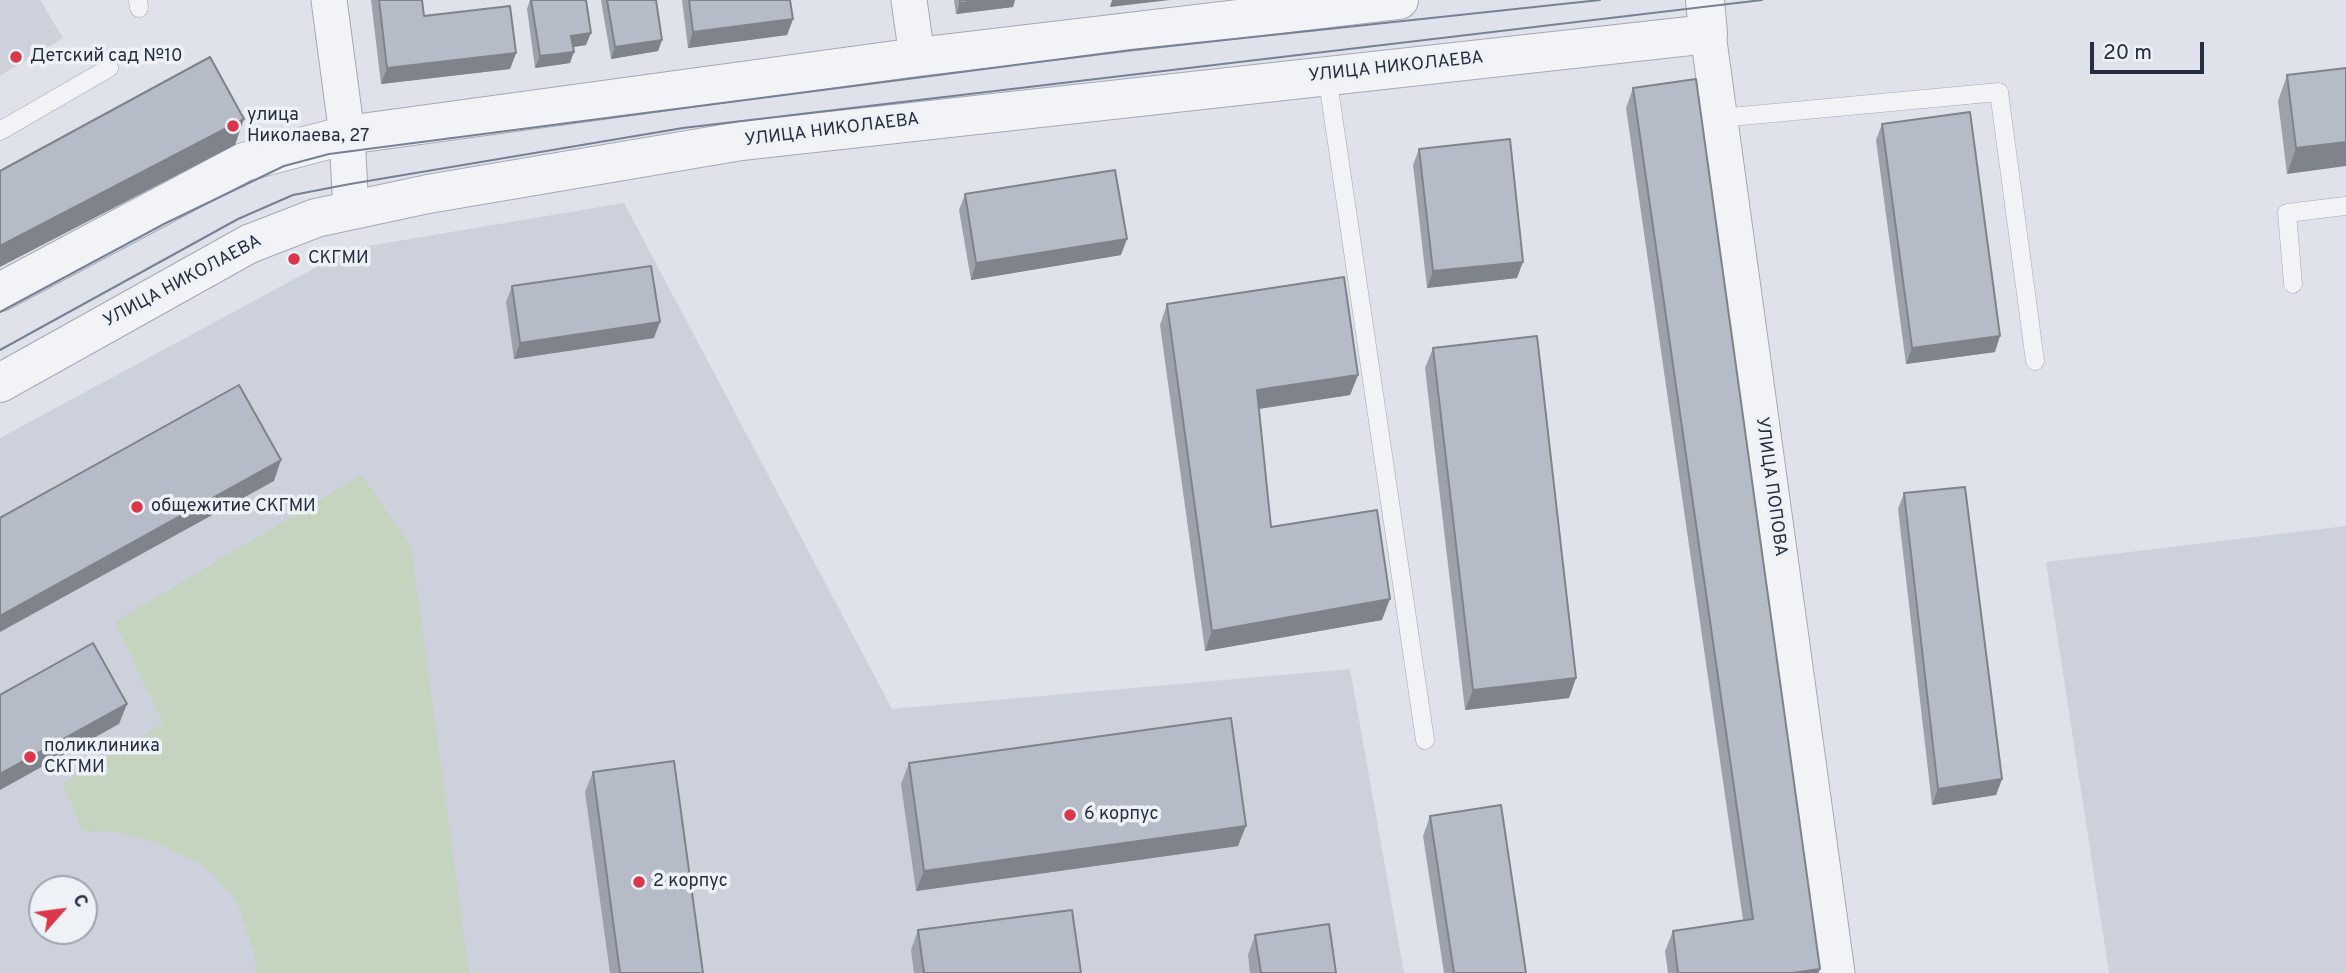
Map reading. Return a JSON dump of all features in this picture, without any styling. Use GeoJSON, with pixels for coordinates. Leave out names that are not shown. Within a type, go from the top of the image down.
{"type":"FeatureCollection","features":[{"type":"Feature","properties":{"kind":"street"},"geometry":{"type":"LineString","coordinates":[[329,0],[347,135],[351,211]]}},
{"type":"Feature","properties":{"kind":"street"},"geometry":{"type":"LineString","coordinates":[[909,0],[917,57]]}},
{"type":"Feature","properties":{"kind":"street"},"geometry":{"type":"LineString","coordinates":[[0,292],[244,162],[347,135],[917,57],[1399,0]]}},
{"type":"Feature","properties":{"kind":"street","name":"УЛИЦА НИКОЛАЕВА"},"geometry":{"type":"LineString","coordinates":[[0,383],[248,244],[316,218],[428,194],[741,141],[1327,75],[1707,17]]}},
{"type":"Feature","properties":{"kind":"street","name":"УЛИЦА ПОПОВА"},"geometry":{"type":"LineString","coordinates":[[1707,17],[1837,973]]}},
{"type":"Feature","properties":{"kind":"lane"},"geometry":{"type":"LineString","coordinates":[[0,131],[109,68]]}},
{"type":"Feature","properties":{"kind":"lane"},"geometry":{"type":"LineString","coordinates":[[1327,75],[1425,740]]}},
{"type":"Feature","properties":{"kind":"lane"},"geometry":{"type":"LineString","coordinates":[[1720,118],[1999,92],[2035,361]]}},
{"type":"Feature","properties":{"kind":"lane"},"geometry":{"type":"LineString","coordinates":[[2293,284],[2287,213],[2346,206]]}},
{"type":"Feature","properties":{"kind":"shaded area","name":"Детский сад №10"},"geometry":{"type":"Polygon","coordinates":[[[0,0],[40,0],[63,38],[0,76],[0,0]]]}},
{"type":"Feature","properties":{"kind":"shaded area"},"geometry":{"type":"Polygon","coordinates":[[[624,203],[892,709],[1350,669],[1404,973],[0,973],[0,438],[350,249],[624,203]]]}},
{"type":"Feature","properties":{"kind":"shaded area"},"geometry":{"type":"Polygon","coordinates":[[[2346,526],[2346,973],[2109,973],[2046,562],[2346,526]]]}},
{"type":"Feature","properties":{"kind":"green space"},"geometry":{"type":"Polygon","coordinates":[[[362,475],[411,547],[469,973],[257,973],[253,950],[236,900],[203,865],[155,842],[119,832],[83,831],[63,784],[163,723],[115,622],[362,475]]]}},
{"type":"Feature","properties":{"kind":"building"},"geometry":{"type":"Polygon","coordinates":[[[379,0],[422,0],[424,16],[510,6],[516,53],[387,68],[379,0]]]}},
{"type":"Feature","properties":{"kind":"building"},"geometry":{"type":"Polygon","coordinates":[[[531,0],[586,0],[591,33],[571,36],[574,52],[540,56],[531,0]]]}},
{"type":"Feature","properties":{"kind":"building"},"geometry":{"type":"Polygon","coordinates":[[[607,0],[656,0],[662,40],[615,47],[607,0]]]}},
{"type":"Feature","properties":{"kind":"building"},"geometry":{"type":"Polygon","coordinates":[[[689,0],[790,0],[793,19],[693,32],[689,0]]]}},
{"type":"Feature","properties":{"kind":"building"},"geometry":{"type":"Polygon","coordinates":[[[960,0],[984,0],[960,3],[960,0]]]}},
{"type":"Feature","properties":{"kind":"building"},"geometry":{"type":"Polygon","coordinates":[[[210,57],[244,119],[0,246],[0,171],[210,57]]]}},
{"type":"Feature","properties":{"kind":"building"},"geometry":{"type":"Polygon","coordinates":[[[2346,68],[2346,142],[2296,148],[2287,75],[2346,68]]]}},
{"type":"Feature","properties":{"kind":"building"},"geometry":{"type":"Polygon","coordinates":[[[1696,79],[1820,969],[1792,973],[1678,973],[1673,931],[1753,919],[1633,88],[1696,79]]]}},
{"type":"Feature","properties":{"kind":"building"},"geometry":{"type":"Polygon","coordinates":[[[1970,112],[2000,336],[1912,348],[1882,124],[1970,112]]]}},
{"type":"Feature","properties":{"kind":"building"},"geometry":{"type":"Polygon","coordinates":[[[1510,139],[1523,262],[1433,271],[1419,149],[1510,139]]]}},
{"type":"Feature","properties":{"kind":"building"},"geometry":{"type":"Polygon","coordinates":[[[1115,170],[1127,239],[976,263],[965,194],[1115,170]]]}},
{"type":"Feature","properties":{"kind":"building"},"geometry":{"type":"Polygon","coordinates":[[[651,266],[660,322],[520,343],[512,286],[651,266]]]}},
{"type":"Feature","properties":{"kind":"building"},"geometry":{"type":"Polygon","coordinates":[[[1344,277],[1358,375],[1257,390],[1271,527],[1377,510],[1390,599],[1212,631],[1167,304],[1344,277]]]}},
{"type":"Feature","properties":{"kind":"building"},"geometry":{"type":"Polygon","coordinates":[[[1537,336],[1576,678],[1473,690],[1433,348],[1537,336]]]}},
{"type":"Feature","properties":{"kind":"building","name":"общежитие СКГМИ"},"geometry":{"type":"Polygon","coordinates":[[[239,385],[281,460],[0,616],[0,518],[239,385]]]}},
{"type":"Feature","properties":{"kind":"building"},"geometry":{"type":"Polygon","coordinates":[[[1965,487],[2002,779],[1938,789],[1904,493],[1965,487]]]}},
{"type":"Feature","properties":{"kind":"building","name":"поликлиника СКГМИ"},"geometry":{"type":"Polygon","coordinates":[[[93,643],[127,704],[0,774],[0,695],[93,643]]]}},
{"type":"Feature","properties":{"kind":"building","name":"6 корпус"},"geometry":{"type":"Polygon","coordinates":[[[1231,718],[1246,826],[924,871],[909,763],[1231,718]]]}},
{"type":"Feature","properties":{"kind":"building","name":"2 корпус"},"geometry":{"type":"Polygon","coordinates":[[[674,761],[703,973],[620,973],[593,772],[674,761]]]}},
{"type":"Feature","properties":{"kind":"building"},"geometry":{"type":"Polygon","coordinates":[[[1501,805],[1526,973],[1454,973],[1430,816],[1501,805]]]}},
{"type":"Feature","properties":{"kind":"building"},"geometry":{"type":"Polygon","coordinates":[[[1072,910],[1081,973],[924,973],[918,930],[1072,910]]]}},
{"type":"Feature","properties":{"kind":"building"},"geometry":{"type":"Polygon","coordinates":[[[1329,924],[1336,973],[1261,973],[1255,935],[1329,924]]]}},
{"type":"Feature","properties":{"kind":"tram line"},"geometry":{"type":"LineString","coordinates":[[0,312],[164,224],[284,166],[329,154],[1131,50],[1600,0]]}},
{"type":"Feature","properties":{"kind":"tram line"},"geometry":{"type":"LineString","coordinates":[[0,350],[238,219],[293,195],[683,128],[1762,0]]}},
{"type":"Feature","properties":{"kind":"place","name":"Детский сад №10"},"geometry":{"type":"Point","coordinates":[16,57]}},
{"type":"Feature","properties":{"kind":"place","name":"улица Николаева, 27"},"geometry":{"type":"Point","coordinates":[233,126]}},
{"type":"Feature","properties":{"kind":"place","name":"СКГМИ"},"geometry":{"type":"Point","coordinates":[294,259]}},
{"type":"Feature","properties":{"kind":"place","name":"общежитие СКГМИ"},"geometry":{"type":"Point","coordinates":[137,507]}},
{"type":"Feature","properties":{"kind":"place","name":"поликлиника СКГМИ"},"geometry":{"type":"Point","coordinates":[30,757]}},
{"type":"Feature","properties":{"kind":"place","name":"6 корпус"},"geometry":{"type":"Point","coordinates":[1070,815]}},
{"type":"Feature","properties":{"kind":"place","name":"2 корпус"},"geometry":{"type":"Point","coordinates":[639,882]}}]}
